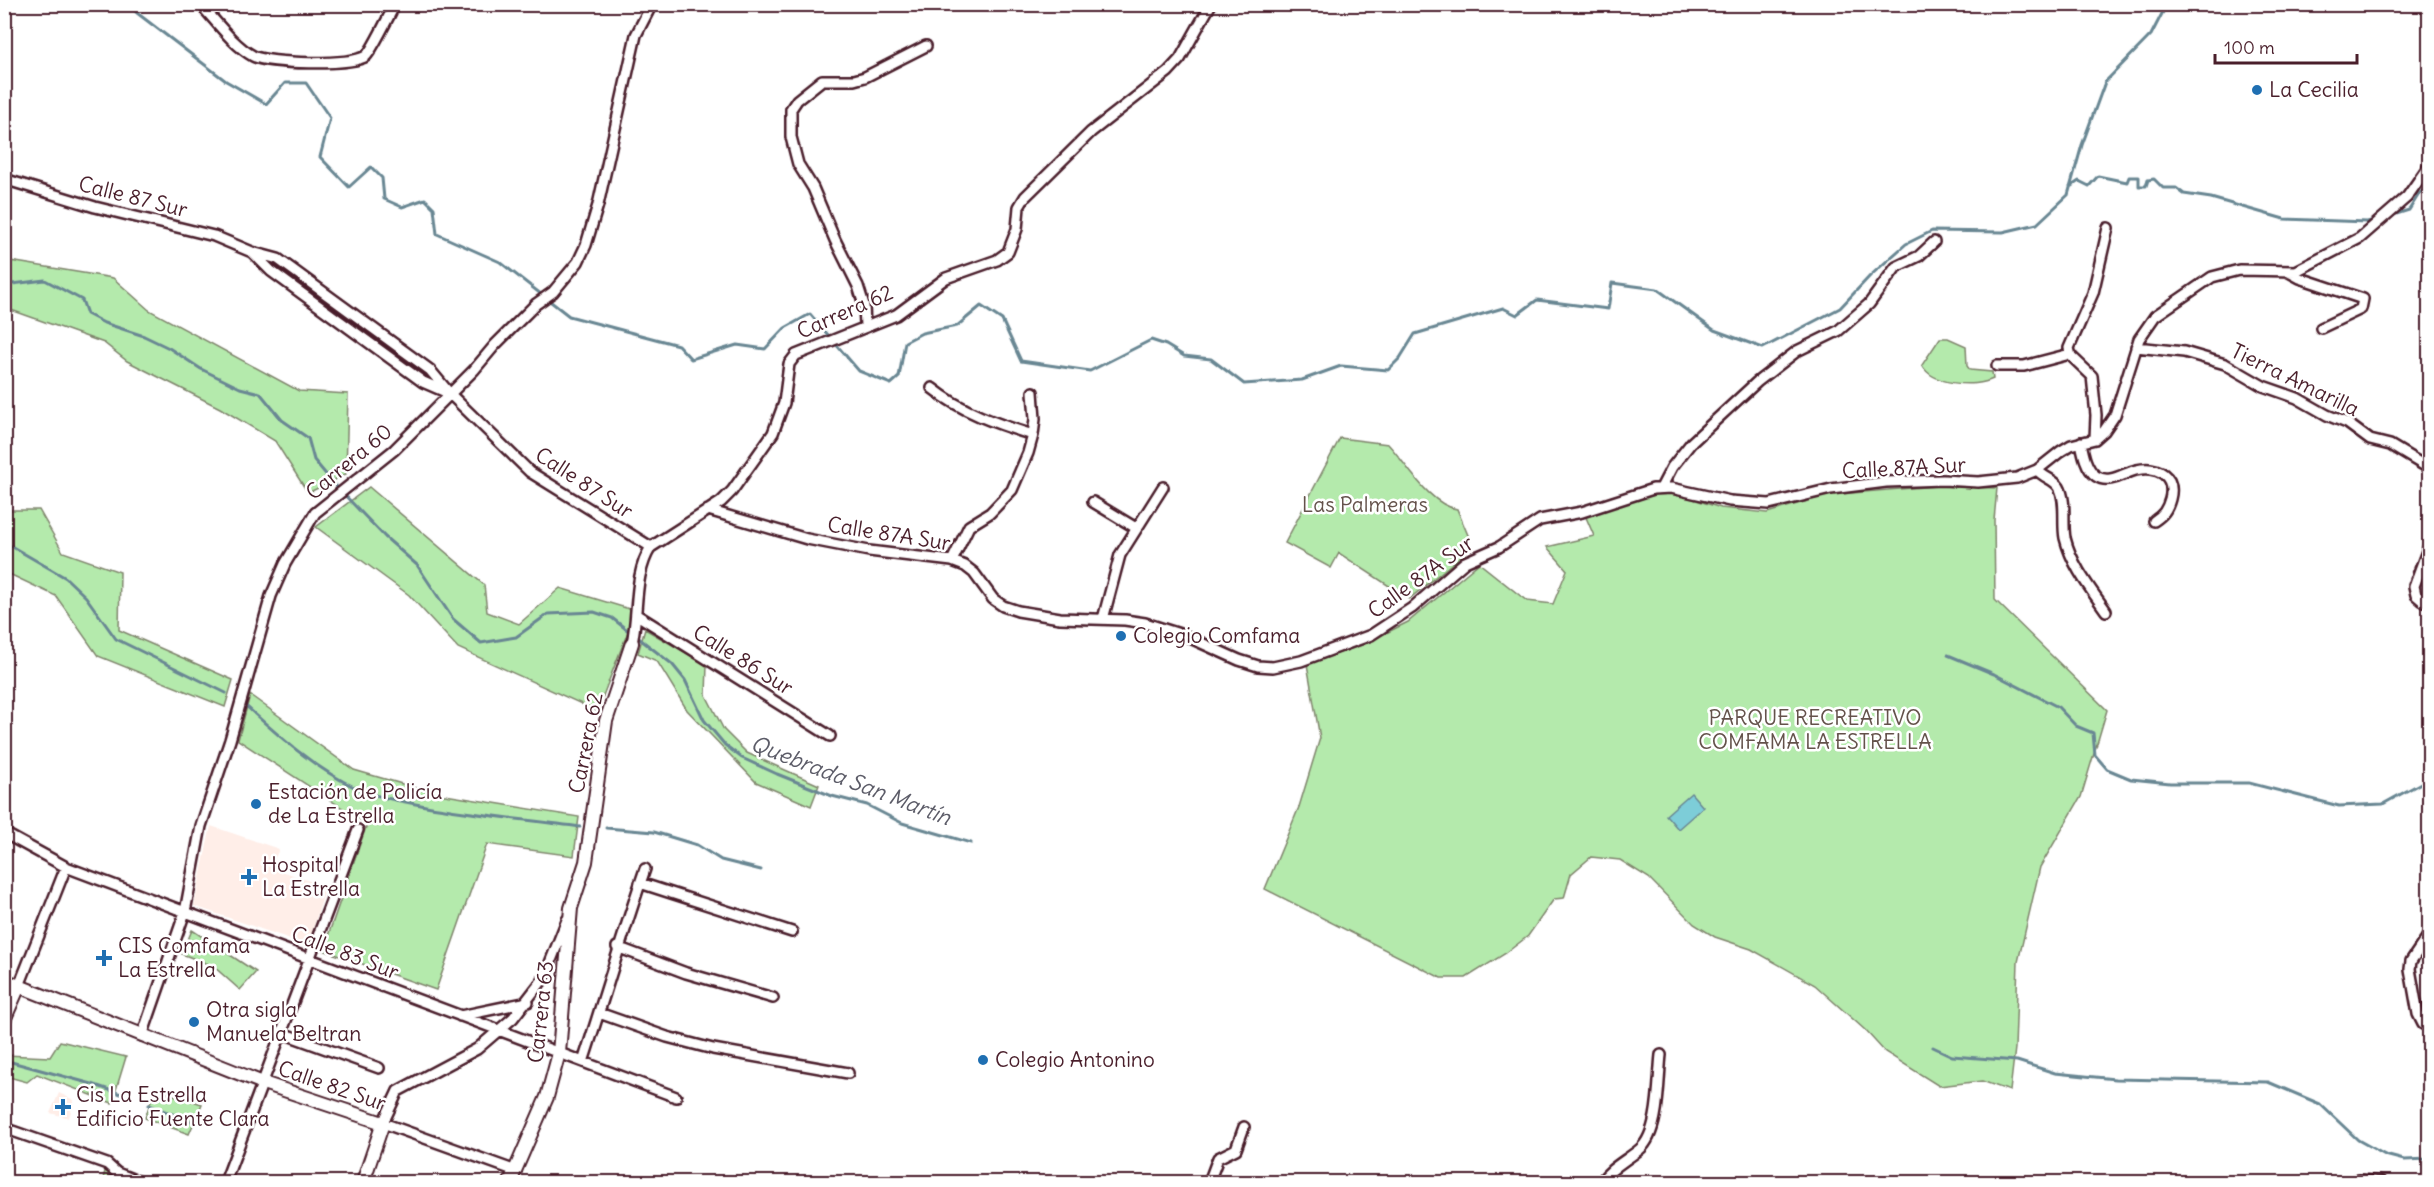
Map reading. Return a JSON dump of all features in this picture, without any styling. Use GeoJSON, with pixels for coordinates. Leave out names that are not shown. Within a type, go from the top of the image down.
{"type":"FeatureCollection","features":[{"type":"Feature","properties":{"kind":"street"},"geometry":{"type":"LineString","coordinates":[[200,4],[243,49],[257,58],[271,61],[352,62],[367,56],[395,4]]}},
{"type":"Feature","properties":{"kind":"street","name":"Carrera 60"},"geometry":{"type":"LineString","coordinates":[[142,1036],[185,912],[201,826],[230,740],[271,596],[285,564],[315,513],[394,450],[495,345],[570,273],[586,245],[598,205],[636,35],[652,4]]}},
{"type":"Feature","properties":{"kind":"street","name":"Carrera 62"},"geometry":{"type":"LineString","coordinates":[[363,1182],[383,1123],[398,1092],[477,1049],[500,1031],[528,1002],[544,978],[586,862],[606,721],[632,643],[637,615],[640,572],[651,547],[708,510],[732,491],[773,433],[784,403],[789,364],[796,355],[896,315],[946,278],[997,260],[1008,252],[1017,229],[1019,207],[1024,197],[1091,132],[1168,72],[1179,58],[1211,4]]}},
{"type":"Feature","properties":{"kind":"street"},"geometry":{"type":"LineString","coordinates":[[865,326],[864,305],[858,286],[813,188],[798,164],[791,137],[791,109],[797,100],[822,80],[854,80],[865,77],[926,46]]}},
{"type":"Feature","properties":{"kind":"street"},"geometry":{"type":"LineString","coordinates":[[2095,439],[2115,415],[2142,331],[2155,316],[2212,277],[2239,270],[2289,272],[2301,269],[2368,233],[2384,214],[2407,196],[2430,164]]}},
{"type":"Feature","properties":{"kind":"street","name":"Calle 87 Sur"},"geometry":{"type":"LineString","coordinates":[[4,180],[95,207],[214,236],[252,252],[278,259],[430,370],[450,394],[530,472],[651,547]]}},
{"type":"Feature","properties":{"kind":"street"},"geometry":{"type":"LineString","coordinates":[[2095,439],[2096,415],[2092,376],[2070,354],[2069,348],[2075,329],[2093,293],[2108,228]]}},
{"type":"Feature","properties":{"kind":"street"},"geometry":{"type":"LineString","coordinates":[[1661,488],[1672,467],[1691,443],[1757,382],[1797,351],[1838,331],[1869,304],[1896,267],[1919,256],[1934,242]]}},
{"type":"Feature","properties":{"kind":"street"},"geometry":{"type":"LineString","coordinates":[[2289,272],[2300,278],[2363,299],[2361,309],[2321,328]]}},
{"type":"Feature","properties":{"kind":"street","name":"Tierra Amarilla"},"geometry":{"type":"LineString","coordinates":[[2136,347],[2184,352],[2225,364],[2263,386],[2297,398],[2347,423],[2370,440],[2390,445],[2430,469]]}},
{"type":"Feature","properties":{"kind":"street"},"geometry":{"type":"LineString","coordinates":[[1997,366],[2024,366],[2070,354]]}},
{"type":"Feature","properties":{"kind":"street"},"geometry":{"type":"LineString","coordinates":[[932,388],[971,413],[1033,435]]}},
{"type":"Feature","properties":{"kind":"street"},"geometry":{"type":"LineString","coordinates":[[952,561],[969,526],[990,513],[1012,490],[1033,435],[1035,419],[1033,392]]}},
{"type":"Feature","properties":{"kind":"street","name":"Calle 87A Sur"},"geometry":{"type":"LineString","coordinates":[[708,510],[807,539],[869,551],[952,561],[965,566],[974,573],[993,599],[1003,606],[1036,616],[1145,623],[1185,636],[1258,666],[1286,665],[1371,635],[1412,608],[1465,562],[1499,546],[1540,520],[1582,512],[1661,488],[1682,490],[1730,501],[1769,504],[1831,489],[1859,485],[1918,481],[1999,481],[2037,470],[2061,451],[2081,442],[2095,439]]}},
{"type":"Feature","properties":{"kind":"street"},"geometry":{"type":"LineString","coordinates":[[2081,442],[2090,468],[2096,476],[2104,479],[2137,470],[2151,469],[2165,473],[2171,481],[2172,491],[2168,508],[2154,521]]}},
{"type":"Feature","properties":{"kind":"street"},"geometry":{"type":"LineString","coordinates":[[2037,470],[2042,476],[2055,482],[2060,489],[2063,525],[2069,551],[2077,570],[2106,611]]}},
{"type":"Feature","properties":{"kind":"street"},"geometry":{"type":"LineString","coordinates":[[1104,619],[1116,567],[1136,528],[1163,487]]}},
{"type":"Feature","properties":{"kind":"street"},"geometry":{"type":"LineString","coordinates":[[1093,502],[1136,528]]}},
{"type":"Feature","properties":{"kind":"street"},"geometry":{"type":"LineString","coordinates":[[2430,543],[2414,586],[2416,595],[2423,601],[2430,600]]}},
{"type":"Feature","properties":{"kind":"street","name":"Calle 86 Sur"},"geometry":{"type":"LineString","coordinates":[[637,615],[830,736]]}},
{"type":"Feature","properties":{"kind":"street"},"geometry":{"type":"LineString","coordinates":[[225,1182],[358,830]]}},
{"type":"Feature","properties":{"kind":"street","name":"Calle 83 Sur"},"geometry":{"type":"LineString","coordinates":[[4,833],[66,867],[676,1097]]}},
{"type":"Feature","properties":{"kind":"street"},"geometry":{"type":"LineString","coordinates":[[4,1020],[66,867]]}},
{"type":"Feature","properties":{"kind":"street"},"geometry":{"type":"LineString","coordinates":[[583,1062],[618,947],[645,869]]}},
{"type":"Feature","properties":{"kind":"street"},"geometry":{"type":"LineString","coordinates":[[640,884],[792,932]]}},
{"type":"Feature","properties":{"kind":"street","name":"Carrera 63"},"geometry":{"type":"LineString","coordinates":[[513,1177],[547,1097],[559,1053],[571,908]]}},
{"type":"Feature","properties":{"kind":"street"},"geometry":{"type":"LineString","coordinates":[[2430,933],[2414,955],[2410,969],[2418,1014],[2423,1024],[2430,1027]]}},
{"type":"Feature","properties":{"kind":"street"},"geometry":{"type":"LineString","coordinates":[[618,947],[686,974],[773,998]]}},
{"type":"Feature","properties":{"kind":"street","name":"Calle 82 Sur"},"geometry":{"type":"LineString","coordinates":[[4,980],[263,1083],[383,1123],[513,1177]]}},
{"type":"Feature","properties":{"kind":"street"},"geometry":{"type":"LineString","coordinates":[[460,1016],[528,1002]]}},
{"type":"Feature","properties":{"kind":"street"},"geometry":{"type":"LineString","coordinates":[[599,1012],[668,1037],[713,1049],[848,1073]]}},
{"type":"Feature","properties":{"kind":"street"},"geometry":{"type":"LineString","coordinates":[[282,1032],[379,1068]]}},
{"type":"Feature","properties":{"kind":"street"},"geometry":{"type":"LineString","coordinates":[[1601,1182],[1649,1139],[1653,1127],[1661,1054]]}},
{"type":"Feature","properties":{"kind":"street"},"geometry":{"type":"LineString","coordinates":[[1209,1182],[1218,1158],[1236,1149],[1244,1127]]}},
{"type":"Feature","properties":{"kind":"street"},"geometry":{"type":"LineString","coordinates":[[4,1128],[107,1164],[117,1173],[140,1182]]}},
{"type":"Feature","properties":{"kind":"street"},"geometry":{"type":"LineString","coordinates":[[2347,1182],[2360,1180],[2381,1182]]}},
{"type":"Feature","properties":{"kind":"shaded area","name":"Hospital La Estrella"},"geometry":{"type":"Polygon","coordinates":[[[211,826],[279,849],[271,867],[326,887],[308,945],[194,906],[211,826]]]}},
{"type":"Feature","properties":{"kind":"shaded area","name":"Cis La Estrella Edificio Fuente Clara"},"geometry":{"type":"Polygon","coordinates":[[[59,1093],[74,1100],[69,1118],[50,1113],[59,1093]]]}},
{"type":"Feature","properties":{"kind":"green space"},"geometry":{"type":"Polygon","coordinates":[[[4,260],[113,278],[149,310],[299,391],[348,394],[346,474],[308,493],[275,441],[220,408],[127,361],[104,343],[14,311],[5,310],[4,260]]]}},
{"type":"Feature","properties":{"kind":"green space"},"geometry":{"type":"Polygon","coordinates":[[[1940,338],[1948,338],[1966,346],[1967,366],[1970,370],[1992,372],[1993,379],[1976,383],[1955,383],[1944,381],[1927,372],[1922,365],[1940,338]]]}},
{"type":"Feature","properties":{"kind":"green space","name":"Las Palmeras"},"geometry":{"type":"Polygon","coordinates":[[[1340,438],[1388,444],[1428,492],[1447,506],[1457,509],[1470,540],[1461,545],[1466,552],[1409,599],[1339,553],[1331,568],[1285,543],[1340,438]]]}},
{"type":"Feature","properties":{"kind":"green space","name":"PARQUE RECREATIVO COMFAMA LA ESTRELLA"},"geometry":{"type":"Polygon","coordinates":[[[1936,486],[1997,488],[1994,520],[1995,600],[2107,710],[2081,797],[2040,867],[2018,962],[2015,1048],[2010,1091],[1982,1081],[1939,1086],[1885,1052],[1865,1030],[1815,985],[1751,949],[1715,937],[1694,924],[1649,878],[1620,860],[1591,857],[1571,874],[1564,898],[1554,899],[1528,936],[1466,978],[1441,978],[1265,889],[1299,807],[1320,738],[1307,664],[1362,645],[1408,622],[1479,563],[1527,601],[1553,604],[1567,570],[1547,547],[1594,536],[1585,515],[1668,491],[1721,508],[1767,513],[1828,495],[1936,486]]]}},
{"type":"Feature","properties":{"kind":"green space"},"geometry":{"type":"Polygon","coordinates":[[[369,487],[484,585],[487,612],[519,624],[560,588],[636,611],[597,711],[458,648],[409,595],[316,527],[369,487]]]}},
{"type":"Feature","properties":{"kind":"green space"},"geometry":{"type":"Polygon","coordinates":[[[5,510],[39,510],[63,552],[120,572],[119,630],[233,680],[225,707],[98,656],[56,596],[5,572],[5,510]]]}},
{"type":"Feature","properties":{"kind":"green space"},"geometry":{"type":"Polygon","coordinates":[[[645,629],[707,665],[706,695],[724,730],[747,753],[819,785],[811,806],[756,782],[687,710],[657,661],[638,653],[645,629]]]}},
{"type":"Feature","properties":{"kind":"green space"},"geometry":{"type":"Polygon","coordinates":[[[250,695],[354,770],[433,793],[579,817],[574,856],[487,844],[436,990],[323,950],[367,824],[238,740],[250,695]]]}},
{"type":"Feature","properties":{"kind":"green space"},"geometry":{"type":"Polygon","coordinates":[[[192,930],[256,972],[240,990],[213,966],[182,954],[192,930]]]}},
{"type":"Feature","properties":{"kind":"green space"},"geometry":{"type":"Polygon","coordinates":[[[60,1041],[126,1057],[112,1103],[37,1074],[27,1082],[5,1076],[5,1055],[50,1057],[60,1041]]]}},
{"type":"Feature","properties":{"kind":"green space"},"geometry":{"type":"Polygon","coordinates":[[[155,1089],[202,1104],[189,1134],[145,1118],[155,1089]]]}},
{"type":"Feature","properties":{"kind":"green space"},"geometry":{"type":"Polygon","coordinates":[[[107,1164],[140,1182],[102,1182],[107,1164]]]}},
{"type":"Feature","properties":{"kind":"water"},"geometry":{"type":"Polygon","coordinates":[[[1691,793],[1703,807],[1678,829],[1666,815],[1691,793]]]}},
{"type":"Feature","properties":{"kind":"waterway"},"geometry":{"type":"LineString","coordinates":[[129,4],[137,13],[226,81],[266,104],[285,83],[306,83],[330,118],[320,157],[349,187],[371,167],[382,178],[384,199],[402,207],[425,199],[434,208],[437,234],[500,262],[569,316],[678,345],[691,359],[737,345],[765,349],[785,328],[810,314],[859,371],[891,384],[899,377],[905,342],[922,333],[957,326],[981,306],[1002,320],[1021,361],[1090,371],[1151,340],[1166,345],[1184,356],[1211,359],[1244,384],[1302,380],[1341,366],[1388,370],[1400,358],[1415,334],[1503,308],[1517,315],[1537,300],[1608,309],[1612,283],[1657,289],[1714,330],[1763,348],[1840,308],[1870,276],[1906,244],[1932,231],[2003,232],[2037,224],[2068,195],[2082,145],[2105,82],[2151,35],[2167,4]]}},
{"type":"Feature","properties":{"kind":"waterway"},"geometry":{"type":"LineString","coordinates":[[2070,187],[2079,181],[2089,186],[2098,176],[2127,182],[2129,177],[2139,177],[2139,186],[2146,186],[2148,180],[2154,179],[2163,188],[2176,188],[2184,194],[2211,198],[2284,219],[2367,222],[2375,220]]}},
{"type":"Feature","properties":{"kind":"waterway"},"geometry":{"type":"LineString","coordinates":[[2390,216],[2409,210],[2419,194],[2430,185]]}},
{"type":"Feature","properties":{"kind":"waterway","name":"Quebrada San Martín"},"geometry":{"type":"LineString","coordinates":[[4,285],[45,280],[82,300],[87,314],[104,323],[144,336],[169,348],[201,369],[240,388],[260,393],[282,420],[308,438],[314,460],[334,484],[385,537],[417,565],[453,619],[481,643],[516,637],[548,614],[594,612],[612,618],[631,633]]}},
{"type":"Feature","properties":{"kind":"waterway"},"geometry":{"type":"LineString","coordinates":[[4,542],[66,578],[86,597],[116,639],[226,693]]}},
{"type":"Feature","properties":{"kind":"waterway","name":"Quebrada San Martín"},"geometry":{"type":"LineString","coordinates":[[636,636],[672,664],[685,680],[704,720],[725,745],[742,758],[832,796],[867,805],[902,823],[971,843]]}},
{"type":"Feature","properties":{"kind":"waterway"},"geometry":{"type":"LineString","coordinates":[[1948,655],[1994,674],[2058,707],[2076,726],[2093,733],[2095,755],[2107,769],[2131,779],[2170,783],[2249,783],[2339,806],[2383,804],[2430,778]]}},
{"type":"Feature","properties":{"kind":"waterway"},"geometry":{"type":"LineString","coordinates":[[246,706],[312,761],[341,780],[364,791],[390,799],[445,809],[580,827]]}},
{"type":"Feature","properties":{"kind":"waterway"},"geometry":{"type":"LineString","coordinates":[[606,828],[654,832],[697,845],[721,860],[761,870]]}},
{"type":"Feature","properties":{"kind":"waterway"},"geometry":{"type":"LineString","coordinates":[[1933,1047],[1952,1056],[2017,1061],[2055,1073],[2115,1079],[2268,1082],[2320,1104],[2358,1140],[2385,1155],[2404,1160],[2430,1159]]}},
{"type":"Feature","properties":{"kind":"waterway"},"geometry":{"type":"LineString","coordinates":[[4,1060],[121,1094]]}},
{"type":"Feature","properties":{"kind":"waterway"},"geometry":{"type":"LineString","coordinates":[[149,1105],[190,1121]]}},
{"type":"Feature","properties":{"kind":"place","name":"La Cecilia"},"geometry":{"type":"Point","coordinates":[2257,90]}},
{"type":"Feature","properties":{"kind":"place","name":"Colegio Comfama"},"geometry":{"type":"Point","coordinates":[1121,636]}},
{"type":"Feature","properties":{"kind":"place","name":"Estación de Policía de La Estrella"},"geometry":{"type":"Point","coordinates":[256,804]}},
{"type":"Feature","properties":{"kind":"place","name":"Hospital La Estrella"},"geometry":{"type":"Point","coordinates":[249,877]}},
{"type":"Feature","properties":{"kind":"place","name":"CIS Comfama La Estrella"},"geometry":{"type":"Point","coordinates":[104,958]}},
{"type":"Feature","properties":{"kind":"place","name":"Otra sigla Manuela Beltran"},"geometry":{"type":"Point","coordinates":[194,1022]}},
{"type":"Feature","properties":{"kind":"place","name":"Colegio Antonino"},"geometry":{"type":"Point","coordinates":[983,1060]}},
{"type":"Feature","properties":{"kind":"place","name":"Cis La Estrella Edificio Fuente Clara"},"geometry":{"type":"Point","coordinates":[63,1107]}}]}
